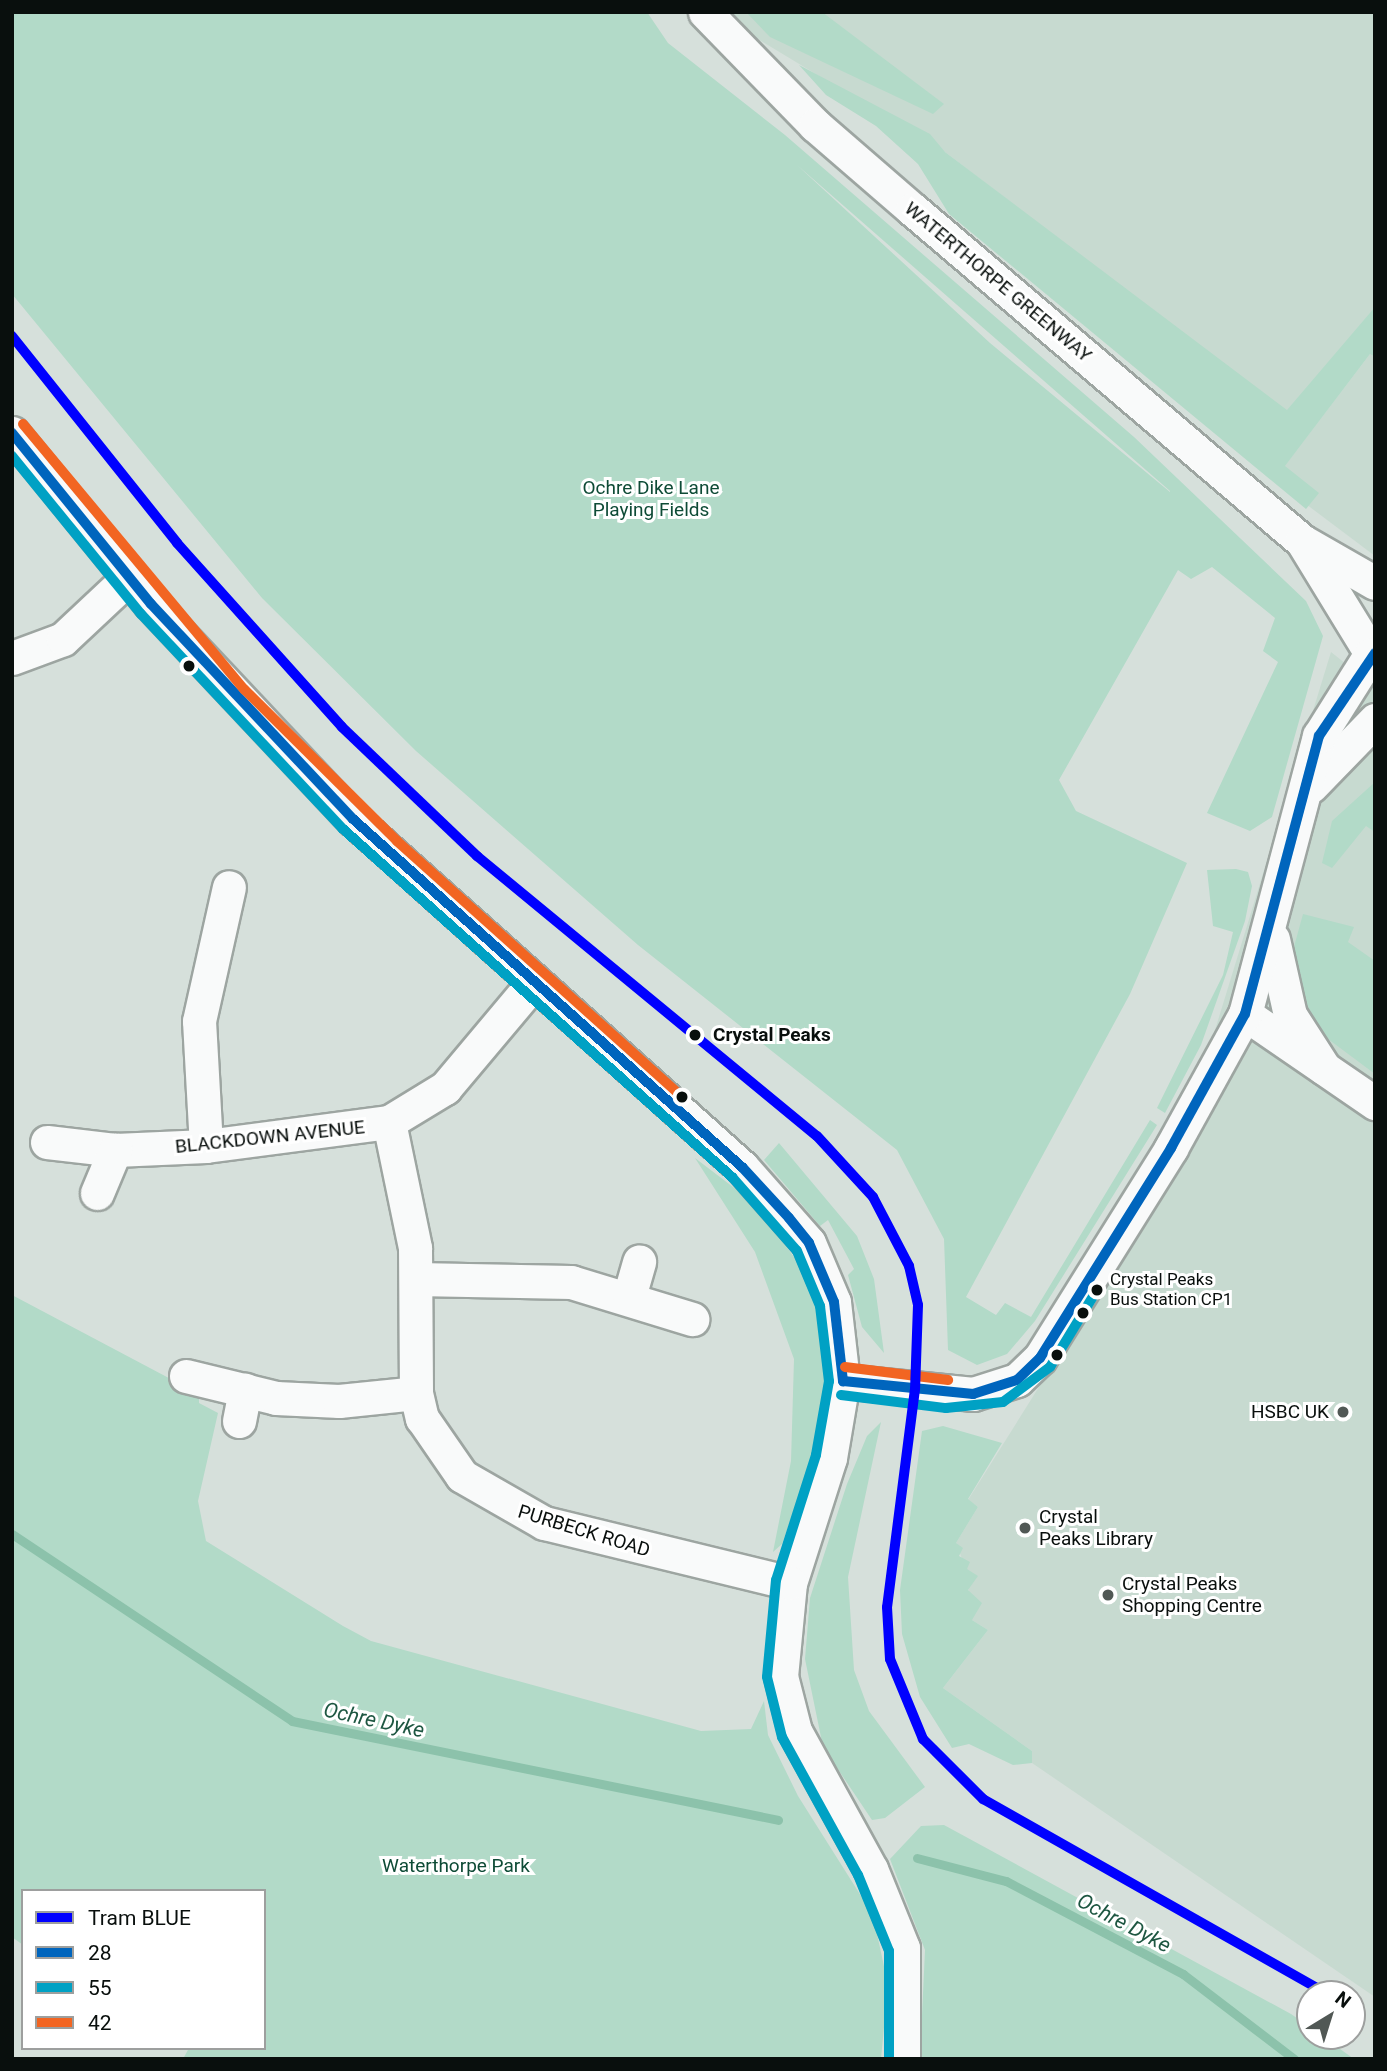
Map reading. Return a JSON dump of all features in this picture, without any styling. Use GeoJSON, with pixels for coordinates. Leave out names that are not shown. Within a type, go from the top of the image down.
{"type":"FeatureCollection","features":[{"type":"Feature","properties":{"kind":"street","name":"WATERTHORPE GREENWAY"},"geometry":{"type":"LineString","coordinates":[[705,12],[815,125],[1302,541],[1375,583]]}},
{"type":"Feature","properties":{"kind":"street"},"geometry":{"type":"LineString","coordinates":[[12,433],[129,577],[353,819],[533,983],[733,1159],[789,1218],[809,1244],[834,1302],[843,1381],[834,1445],[790,1583],[780,1656],[787,1703],[795,1731],[861,1849],[903,1948],[903,2059]]}},
{"type":"Feature","properties":{"kind":"street","name":"WATERTHORPE GREENWAY"},"geometry":{"type":"LineString","coordinates":[[1302,541],[1373,656]]}},
{"type":"Feature","properties":{"kind":"street"},"geometry":{"type":"LineString","coordinates":[[1344,565],[1375,610]]}},
{"type":"Feature","properties":{"kind":"street"},"geometry":{"type":"LineString","coordinates":[[12,659],[63,639],[129,577]]}},
{"type":"Feature","properties":{"kind":"street"},"geometry":{"type":"LineString","coordinates":[[843,1381],[973,1394],[1017,1380],[1040,1358],[1171,1148],[1245,1014],[1311,786],[1319,736],[1373,656]]}},
{"type":"Feature","properties":{"kind":"street"},"geometry":{"type":"LineString","coordinates":[[1311,786],[1360,751],[1375,720]]}},
{"type":"Feature","properties":{"kind":"street"},"geometry":{"type":"LineString","coordinates":[[206,1146],[199,1021],[229,887]]}},
{"type":"Feature","properties":{"kind":"street"},"geometry":{"type":"LineString","coordinates":[[1271,921],[1290,1015],[1324,1068]]}},
{"type":"Feature","properties":{"kind":"street","name":"BLACKDOWN AVENUE"},"geometry":{"type":"LineString","coordinates":[[47,1142],[115,1150],[206,1146],[389,1122],[445,1088],[533,983]]}},
{"type":"Feature","properties":{"kind":"street"},"geometry":{"type":"LineString","coordinates":[[1245,1014],[1375,1103]]}},
{"type":"Feature","properties":{"kind":"street","name":"PURBECK ROAD"},"geometry":{"type":"LineString","coordinates":[[389,1122],[416,1279],[416,1393],[422,1418],[462,1476],[510,1509],[635,1548],[790,1583]]}},
{"type":"Feature","properties":{"kind":"street"},"geometry":{"type":"LineString","coordinates":[[97,1193],[115,1150]]}},
{"type":"Feature","properties":{"kind":"street"},"geometry":{"type":"LineString","coordinates":[[629,1297],[639,1261]]}},
{"type":"Feature","properties":{"kind":"street"},"geometry":{"type":"LineString","coordinates":[[416,1279],[571,1282],[629,1297],[692,1318]]}},
{"type":"Feature","properties":{"kind":"street"},"geometry":{"type":"LineString","coordinates":[[186,1376],[242,1406],[338,1401],[416,1393]]}},
{"type":"Feature","properties":{"kind":"shaded area"},"geometry":{"type":"Polygon","coordinates":[[[731,12],[1375,12],[1375,330],[1301,424],[945,152],[756,38],[731,12]]]}},
{"type":"Feature","properties":{"kind":"shaded area"},"geometry":{"type":"Polygon","coordinates":[[[1370,354],[1375,357],[1375,556],[1274,480],[1370,354]]]}},
{"type":"Feature","properties":{"kind":"shaded area"},"geometry":{"type":"Polygon","coordinates":[[[1331,652],[1375,687],[1375,1997],[1366,1991],[1366,1980],[1350,1980],[1032,1763],[1032,1751],[943,1688],[988,1630],[972,1620],[966,1569],[956,1543],[978,1507],[968,1500],[1169,1180],[1331,652]]]}},
{"type":"Feature","properties":{"kind":"green space","name":"Ochre Dike Lane Playing Fields"},"geometry":{"type":"Polygon","coordinates":[[[12,12],[647,12],[668,43],[785,135],[1134,437],[1306,601],[1323,636],[1272,817],[1250,831],[1207,813],[1278,662],[1263,651],[1275,618],[1212,567],[1191,579],[1178,570],[1059,780],[1076,811],[1187,863],[1130,994],[966,1297],[996,1315],[1005,1303],[1031,1317],[1150,1120],[1157,1125],[1035,1321],[1007,1354],[977,1365],[948,1350],[944,1239],[897,1150],[638,945],[416,751],[262,598],[12,294],[12,12]],[[797,165],[990,343],[1170,491],[797,165]]]}},
{"type":"Feature","properties":{"kind":"green space"},"geometry":{"type":"Polygon","coordinates":[[[746,12],[822,12],[944,104],[933,114],[770,37],[746,12]]]}},
{"type":"Feature","properties":{"kind":"green space"},"geometry":{"type":"Polygon","coordinates":[[[799,65],[930,134],[945,152],[1287,410],[1375,307],[1375,357],[1370,354],[1285,466],[1319,493],[1306,509],[949,214],[918,164],[876,126],[826,95],[799,65]]]}},
{"type":"Feature","properties":{"kind":"green space"},"geometry":{"type":"Polygon","coordinates":[[[1375,782],[1375,832],[1366,826],[1332,868],[1322,863],[1332,821],[1375,782]]]}},
{"type":"Feature","properties":{"kind":"green space"},"geometry":{"type":"Polygon","coordinates":[[[1236,869],[1248,872],[1252,886],[1245,921],[1201,1045],[1165,1113],[1157,1108],[1223,975],[1233,932],[1213,926],[1207,870],[1236,869]]]}},
{"type":"Feature","properties":{"kind":"green space"},"geometry":{"type":"Polygon","coordinates":[[[1303,914],[1354,927],[1348,942],[1375,961],[1375,1074],[1316,1030],[1297,991],[1292,954],[1303,914]]]}},
{"type":"Feature","properties":{"kind":"green space"},"geometry":{"type":"Polygon","coordinates":[[[779,1143],[857,1236],[874,1279],[884,1353],[862,1327],[848,1275],[854,1269],[828,1220],[820,1226],[764,1160],[779,1143]]]}},
{"type":"Feature","properties":{"kind":"green space"},"geometry":{"type":"Polygon","coordinates":[[[695,1158],[754,1203],[797,1261],[818,1312],[829,1373],[827,1416],[782,1544],[773,1552],[791,1461],[794,1359],[755,1252],[695,1158]]]}},
{"type":"Feature","properties":{"kind":"green space","name":"Waterthorpe Park"},"geometry":{"type":"Polygon","coordinates":[[[12,1295],[199,1394],[199,1403],[218,1413],[198,1501],[206,1541],[343,1626],[371,1641],[701,1731],[751,1729],[764,1701],[768,1735],[798,1796],[873,1915],[888,1985],[881,2059],[183,2059],[188,2050],[266,2050],[266,1889],[21,1889],[21,1944],[12,1937],[12,1295]]]}},
{"type":"Feature","properties":{"kind":"green space"},"geometry":{"type":"Polygon","coordinates":[[[881,1422],[848,1577],[854,1670],[869,1711],[925,1787],[885,1818],[872,1820],[823,1747],[805,1659],[810,1598],[847,1484],[867,1436],[881,1422]]]}},
{"type":"Feature","properties":{"kind":"green space"},"geometry":{"type":"Polygon","coordinates":[[[943,1426],[1002,1443],[968,1499],[978,1507],[956,1543],[963,1548],[959,1556],[970,1562],[967,1569],[978,1576],[968,1590],[982,1603],[972,1620],[988,1630],[943,1688],[1032,1751],[1032,1763],[1013,1765],[969,1744],[952,1748],[920,1697],[902,1634],[900,1590],[922,1431],[943,1426]]]}},
{"type":"Feature","properties":{"kind":"green space"},"geometry":{"type":"Polygon","coordinates":[[[944,1825],[1291,2014],[1296,2017],[1296,2050],[1341,2050],[1354,2059],[920,2059],[925,1950],[890,1859],[921,1826],[944,1825]]]}},
{"type":"Feature","properties":{"kind":"waterway","name":"Ochre Dyke"},"geometry":{"type":"LineString","coordinates":[[12,1534],[292,1721],[778,1820]]}},
{"type":"Feature","properties":{"kind":"waterway","name":"Ochre Dyke"},"geometry":{"type":"LineString","coordinates":[[917,1858],[1006,1881],[1183,1974],[1294,2059]]}},
{"type":"Feature","properties":{"kind":"tram line","name":"BLUE"},"geometry":{"type":"LineString","coordinates":[[12,336],[177,543],[342,727],[477,856],[817,1136],[873,1197],[909,1266],[918,1305],[915,1389],[887,1607],[890,1659],[923,1739],[983,1799],[1302,1980]]}},
{"type":"Feature","properties":{"kind":"transit line","name":"42"},"geometry":{"type":"LineString","coordinates":[[23,424],[245,690],[397,841],[682,1097]]}},
{"type":"Feature","properties":{"kind":"transit line","name":"28"},"geometry":{"type":"LineString","coordinates":[[12,433],[151,604],[353,819],[742,1167],[789,1218],[809,1243],[834,1302],[843,1381],[973,1394],[1017,1380],[1040,1358],[1171,1148],[1245,1014],[1319,736],[1375,653]]}},
{"type":"Feature","properties":{"kind":"transit line","name":"55"},"geometry":{"type":"LineString","coordinates":[[12,456],[141,614],[343,829],[732,1177],[797,1251],[820,1306],[829,1381],[816,1455],[776,1580],[767,1677],[782,1737],[858,1875],[889,1951],[889,2059]]}},
{"type":"Feature","properties":{"kind":"transit line","name":"55"},"geometry":{"type":"LineString","coordinates":[[841,1395],[946,1408],[1003,1402],[1050,1367],[1097,1290]]}},
{"type":"Feature","properties":{"kind":"transit line","name":"42"},"geometry":{"type":"LineString","coordinates":[[845,1367],[948,1380]]}},
{"type":"Feature","properties":{"kind":"place","name":"Crystal Peaks"},"geometry":{"type":"Point","coordinates":[695,1035]}},
{"type":"Feature","properties":{"kind":"place","name":"Crystal Peaks Bus Station CP1"},"geometry":{"type":"Point","coordinates":[1097,1290]}},
{"type":"Feature","properties":{"kind":"place","name":"HSBC UK"},"geometry":{"type":"Point","coordinates":[1343,1412]}},
{"type":"Feature","properties":{"kind":"place","name":"Crystal Peaks Library"},"geometry":{"type":"Point","coordinates":[1025,1528]}},
{"type":"Feature","properties":{"kind":"place","name":"Crystal Peaks Shopping Centre"},"geometry":{"type":"Point","coordinates":[1108,1595]}}]}
